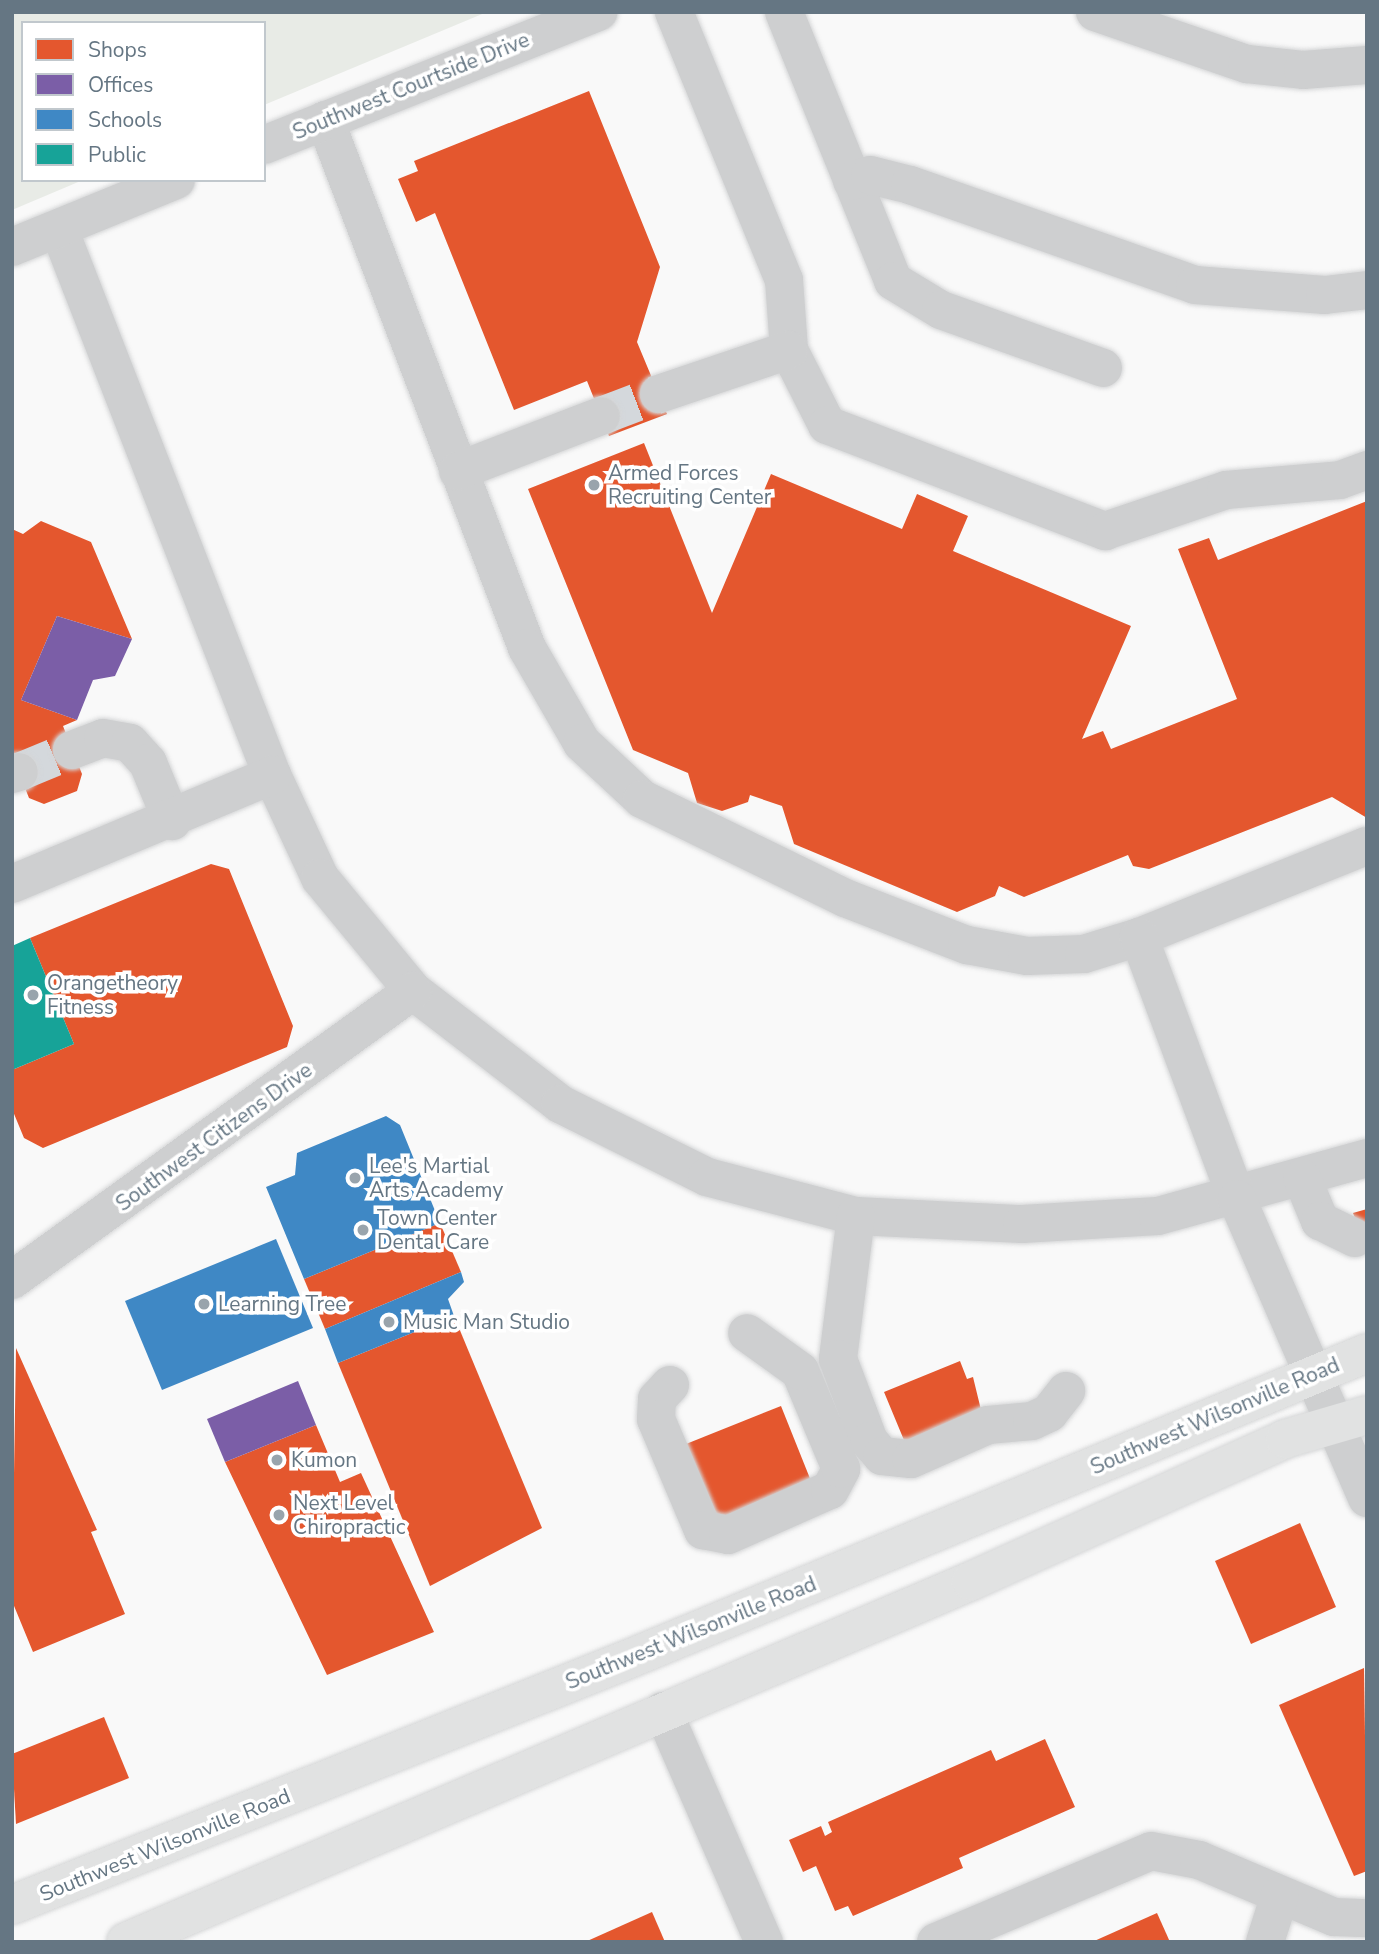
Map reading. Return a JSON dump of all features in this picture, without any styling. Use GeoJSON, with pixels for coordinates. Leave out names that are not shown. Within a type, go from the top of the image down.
{"type":"FeatureCollection","features":[{"type":"Feature","properties":{"kind":"main road","name":"Southwest Wilsonville Road"},"geometry":{"type":"LineString","coordinates":[[12,1905],[624,1661],[1367,1353]]}},
{"type":"Feature","properties":{"kind":"main road"},"geometry":{"type":"LineString","coordinates":[[126,1942],[1284,1439],[1351,1420]]}},
{"type":"Feature","properties":{"kind":"street","name":"Southwest Courtside Drive"},"geometry":{"type":"LineString","coordinates":[[266,144],[598,12]]}},
{"type":"Feature","properties":{"kind":"street"},"geometry":{"type":"LineString","coordinates":[[674,12],[784,280],[789,351],[827,425],[1105,530],[1226,490],[1340,480],[1367,470]]}},
{"type":"Feature","properties":{"kind":"street"},"geometry":{"type":"LineString","coordinates":[[784,12],[893,281],[941,310],[1103,369]]}},
{"type":"Feature","properties":{"kind":"street"},"geometry":{"type":"LineString","coordinates":[[1095,12],[1247,64],[1303,70],[1367,65]]}},
{"type":"Feature","properties":{"kind":"street"},"geometry":{"type":"LineString","coordinates":[[325,120],[527,648],[559,711],[607,770],[642,799],[845,898],[967,945],[1055,957],[1139,937],[1367,846]]}},
{"type":"Feature","properties":{"kind":"street"},"geometry":{"type":"LineString","coordinates":[[852,181],[870,175],[910,185],[1195,285],[1325,295],[1367,290]]}},
{"type":"Feature","properties":{"kind":"street"},"geometry":{"type":"LineString","coordinates":[[12,247],[171,182]]}},
{"type":"Feature","properties":{"kind":"street"},"geometry":{"type":"LineString","coordinates":[[59,229],[272,775],[320,878],[413,991],[560,1104],[707,1177],[856,1216],[1045,1223],[1158,1216],[1237,1199],[1367,1158]]}},
{"type":"Feature","properties":{"kind":"street"},"geometry":{"type":"LineString","coordinates":[[659,394],[789,351]]}},
{"type":"Feature","properties":{"kind":"street"},"geometry":{"type":"LineString","coordinates":[[458,471],[601,416]]}},
{"type":"Feature","properties":{"kind":"street"},"geometry":{"type":"LineString","coordinates":[[72,750],[103,738],[130,743],[148,763],[172,821]]}},
{"type":"Feature","properties":{"kind":"street"},"geometry":{"type":"LineString","coordinates":[[12,884],[172,821],[272,775]]}},
{"type":"Feature","properties":{"kind":"street"},"geometry":{"type":"LineString","coordinates":[[1139,937],[1237,1199],[1313,1375],[1351,1420],[1367,1498]]}},
{"type":"Feature","properties":{"kind":"street","name":"Southwest Citizens Drive"},"geometry":{"type":"LineString","coordinates":[[12,1280],[413,991]]}},
{"type":"Feature","properties":{"kind":"street"},"geometry":{"type":"LineString","coordinates":[[1302,1178],[1320,1221],[1355,1238]]}},
{"type":"Feature","properties":{"kind":"street"},"geometry":{"type":"LineString","coordinates":[[856,1216],[838,1359],[869,1441],[882,1456],[911,1460],[988,1424],[1032,1421],[1049,1413],[1066,1391]]}},
{"type":"Feature","properties":{"kind":"street"},"geometry":{"type":"LineString","coordinates":[[670,1385],[657,1399],[656,1419],[703,1530],[728,1535],[830,1490],[841,1469],[800,1371],[747,1333]]}},
{"type":"Feature","properties":{"kind":"street"},"geometry":{"type":"LineString","coordinates":[[663,1711],[764,1942]]}},
{"type":"Feature","properties":{"kind":"street"},"geometry":{"type":"LineString","coordinates":[[936,1942],[1152,1851],[1199,1860],[1334,1917],[1367,1918]]}},
{"type":"Feature","properties":{"kind":"street"},"geometry":{"type":"LineString","coordinates":[[1265,1942],[1280,1895]]}},
{"type":"Feature","properties":{"kind":"shaded area"},"geometry":{"type":"Polygon","coordinates":[[[12,12],[487,12],[266,104],[266,21],[21,21],[21,182],[78,182],[12,210],[12,12]]]}},
{"type":"Feature","properties":{"kind":"building: Shops"},"geometry":{"type":"Polygon","coordinates":[[[589,91],[660,267],[637,342],[667,414],[609,436],[587,381],[514,410],[435,213],[416,222],[398,179],[418,171],[414,161],[589,91]]]}},
{"type":"Feature","properties":{"kind":"building: Shops"},"geometry":{"type":"Polygon","coordinates":[[[644,443],[712,613],[771,474],[902,529],[917,494],[968,516],[953,551],[1131,626],[1082,739],[1103,731],[1111,749],[1237,699],[1178,549],[1209,538],[1218,560],[1367,501],[1367,818],[1332,797],[1149,869],[1133,866],[1128,855],[1024,897],[999,886],[995,896],[957,912],[794,844],[782,806],[750,795],[748,802],[722,811],[697,803],[688,773],[633,750],[528,489],[644,443]]]}},
{"type":"Feature","properties":{"kind":"building: Shops"},"geometry":{"type":"Polygon","coordinates":[[[41,521],[91,542],[132,639],[57,616],[21,700],[77,720],[63,726],[82,774],[77,791],[44,804],[29,798],[12,755],[12,529],[23,534],[41,521]]]}},
{"type":"Feature","properties":{"kind":"building: Shops"},"geometry":{"type":"Polygon","coordinates":[[[211,864],[229,869],[293,1026],[287,1047],[43,1148],[24,1138],[12,1109],[12,1070],[74,1044],[30,938],[211,864]]]}},
{"type":"Feature","properties":{"kind":"building: Shops"},"geometry":{"type":"Polygon","coordinates":[[[1367,1209],[1367,1250],[1353,1213],[1367,1209]]]}},
{"type":"Feature","properties":{"kind":"building: Shops"},"geometry":{"type":"Polygon","coordinates":[[[440,1223],[461,1272],[325,1329],[304,1279],[440,1223]]]}},
{"type":"Feature","properties":{"kind":"building: Shops"},"geometry":{"type":"Polygon","coordinates":[[[454,1316],[542,1528],[430,1586],[338,1363],[454,1316]]]}},
{"type":"Feature","properties":{"kind":"building: Shops"},"geometry":{"type":"Polygon","coordinates":[[[16,1348],[97,1530],[91,1532],[125,1614],[33,1652],[12,1601],[16,1348]]]}},
{"type":"Feature","properties":{"kind":"building: Shops"},"geometry":{"type":"Polygon","coordinates":[[[960,1361],[967,1379],[973,1377],[982,1414],[906,1445],[884,1392],[960,1361]]]}},
{"type":"Feature","properties":{"kind":"building: Shops"},"geometry":{"type":"Polygon","coordinates":[[[781,1406],[811,1481],[717,1521],[686,1444],[781,1406]]]}},
{"type":"Feature","properties":{"kind":"building: Shops"},"geometry":{"type":"Polygon","coordinates":[[[316,1425],[340,1482],[361,1473],[434,1632],[327,1675],[225,1462],[316,1425]]]}},
{"type":"Feature","properties":{"kind":"building: Shops"},"geometry":{"type":"Polygon","coordinates":[[[1300,1523],[1336,1607],[1251,1644],[1215,1561],[1300,1523]]]}},
{"type":"Feature","properties":{"kind":"building: Shops"},"geometry":{"type":"Polygon","coordinates":[[[1364,1668],[1367,1871],[1354,1876],[1279,1705],[1364,1668]]]}},
{"type":"Feature","properties":{"kind":"building: Shops"},"geometry":{"type":"Polygon","coordinates":[[[104,1717],[129,1778],[16,1824],[12,1754],[104,1717]]]}},
{"type":"Feature","properties":{"kind":"building: Shops"},"geometry":{"type":"Polygon","coordinates":[[[1045,1739],[1075,1807],[959,1858],[963,1868],[853,1916],[848,1906],[835,1911],[816,1866],[803,1872],[789,1840],[821,1826],[825,1836],[832,1832],[828,1822],[991,1750],[996,1761],[1045,1739]]]}},
{"type":"Feature","properties":{"kind":"building: Shops"},"geometry":{"type":"Polygon","coordinates":[[[652,1912],[665,1942],[585,1942],[652,1912]]]}},
{"type":"Feature","properties":{"kind":"building: Shops"},"geometry":{"type":"Polygon","coordinates":[[[1157,1913],[1170,1942],[1092,1942],[1157,1913]]]}},
{"type":"Feature","properties":{"kind":"building: Offices"},"geometry":{"type":"Polygon","coordinates":[[[57,616],[132,639],[115,676],[93,680],[77,720],[21,700],[57,616]]]}},
{"type":"Feature","properties":{"kind":"building: Offices"},"geometry":{"type":"Polygon","coordinates":[[[298,1381],[316,1425],[225,1462],[207,1419],[298,1381]]]}},
{"type":"Feature","properties":{"kind":"building: Schools","name":"Lee's Martial Arts Academy"},"geometry":{"type":"Polygon","coordinates":[[[386,1116],[400,1125],[440,1223],[304,1279],[266,1187],[295,1175],[297,1153],[386,1116]]]}},
{"type":"Feature","properties":{"kind":"building: Schools"},"geometry":{"type":"Polygon","coordinates":[[[276,1239],[313,1328],[162,1390],[125,1301],[276,1239]]]}},
{"type":"Feature","properties":{"kind":"building: Schools","name":"Music Man Studio"},"geometry":{"type":"Polygon","coordinates":[[[461,1272],[464,1282],[448,1299],[454,1316],[338,1363],[325,1329],[461,1272]]]}},
{"type":"Feature","properties":{"kind":"building: Public","name":"Orangetheory Fitness"},"geometry":{"type":"Polygon","coordinates":[[[30,938],[74,1044],[12,1070],[12,946],[30,938]]]}},
{"type":"Feature","properties":{"kind":"tunnel"},"geometry":{"type":"LineString","coordinates":[[601,416],[659,394]]}},
{"type":"Feature","properties":{"kind":"tunnel"},"geometry":{"type":"LineString","coordinates":[[19,772],[72,750]]}},
{"type":"Feature","properties":{"kind":"place","name":"Armed Forces Recruiting Center"},"geometry":{"type":"Point","coordinates":[594,485]}},
{"type":"Feature","properties":{"kind":"place","name":"Orangetheory Fitness"},"geometry":{"type":"Point","coordinates":[33,995]}},
{"type":"Feature","properties":{"kind":"place","name":"Lee's Martial Arts Academy"},"geometry":{"type":"Point","coordinates":[355,1178]}},
{"type":"Feature","properties":{"kind":"place","name":"Town Center Dental Care"},"geometry":{"type":"Point","coordinates":[363,1230]}},
{"type":"Feature","properties":{"kind":"place","name":"Learning Tree"},"geometry":{"type":"Point","coordinates":[204,1304]}},
{"type":"Feature","properties":{"kind":"place","name":"Music Man Studio"},"geometry":{"type":"Point","coordinates":[389,1322]}},
{"type":"Feature","properties":{"kind":"place","name":"Kumon"},"geometry":{"type":"Point","coordinates":[277,1460]}},
{"type":"Feature","properties":{"kind":"place","name":"Next Level Chiropractic"},"geometry":{"type":"Point","coordinates":[279,1515]}}]}
